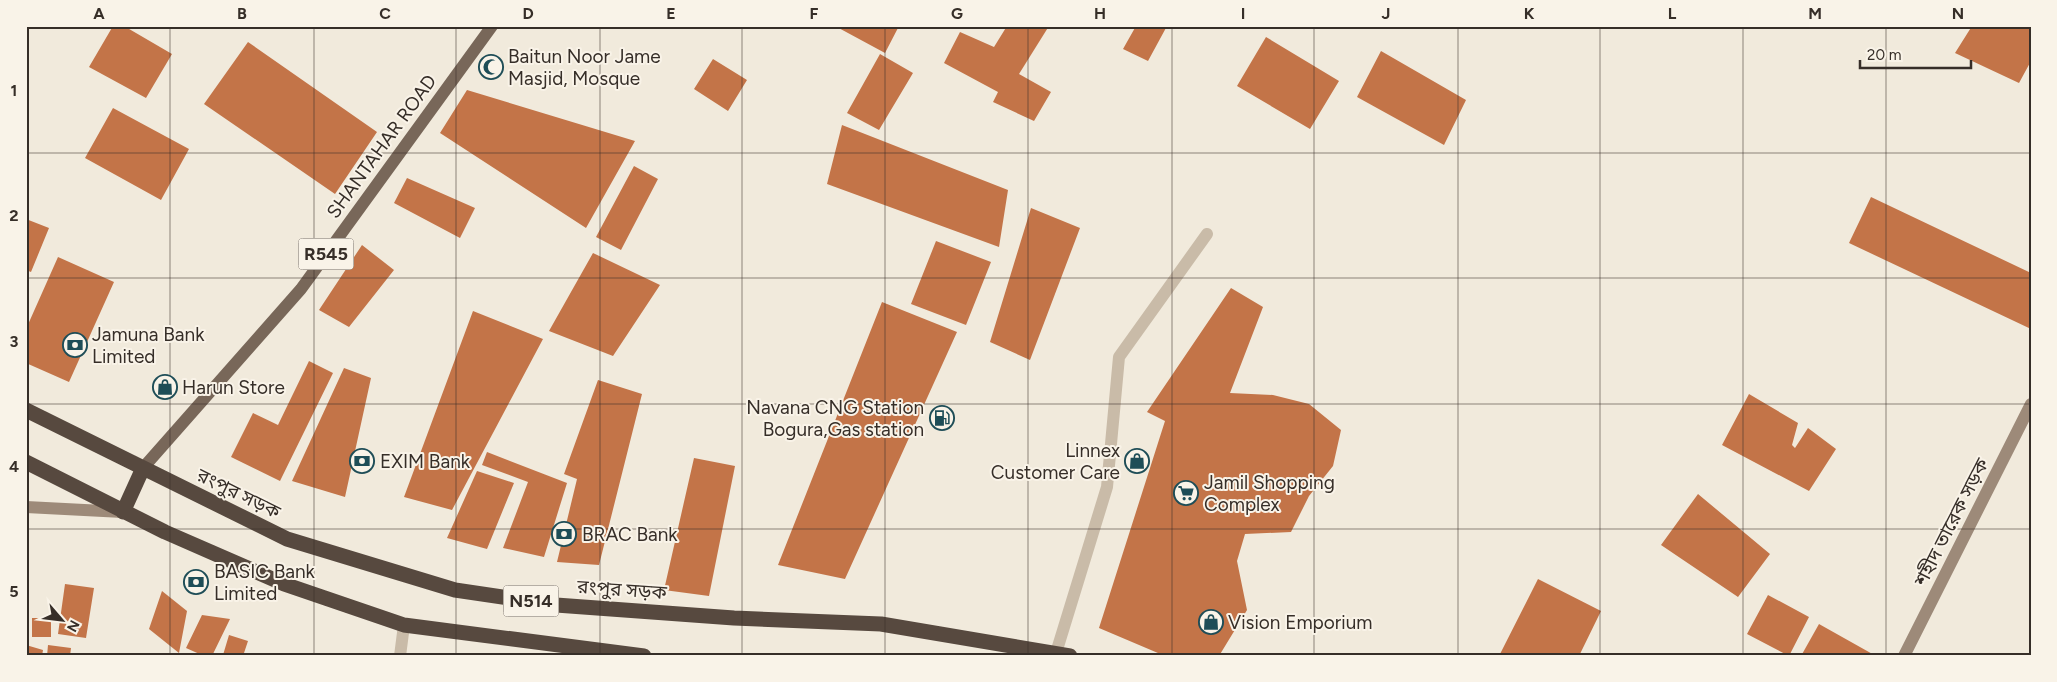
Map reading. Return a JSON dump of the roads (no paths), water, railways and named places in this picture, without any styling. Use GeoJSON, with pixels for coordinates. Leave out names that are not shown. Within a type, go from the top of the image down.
{"type":"FeatureCollection","features":[{"type":"Feature","properties":{"kind":"highway","name":"রংপুর সড়ক"},"geometry":{"type":"LineString","coordinates":[[26,410],[287,539],[454,590],[556,605],[734,618],[881,624],[1063,654]]}},
{"type":"Feature","properties":{"kind":"highway","name":"N514"},"geometry":{"type":"LineString","coordinates":[[26,462],[165,532],[284,584],[404,625],[644,656]]}},
{"type":"Feature","properties":{"kind":"highway"},"geometry":{"type":"LineString","coordinates":[[123,512],[143,468]]}},
{"type":"Feature","properties":{"kind":"main road","name":"SHANTAHAR ROAD"},"geometry":{"type":"LineString","coordinates":[[143,468],[301,289],[492,26]]}},
{"type":"Feature","properties":{"kind":"street","name":"শহীদ তারেক সড়ক"},"geometry":{"type":"LineString","coordinates":[[1904,656],[2031,404]]}},
{"type":"Feature","properties":{"kind":"street"},"geometry":{"type":"LineString","coordinates":[[26,507],[123,512]]}},
{"type":"Feature","properties":{"kind":"lane"},"geometry":{"type":"LineString","coordinates":[[1063,654],[1107,487],[1119,357],[1207,234]]}},
{"type":"Feature","properties":{"kind":"lane"},"geometry":{"type":"LineString","coordinates":[[400,656],[404,625]]}},
{"type":"Feature","properties":{"kind":"place","name":"Baitun Noor Jame Masjid, Mosque"},"geometry":{"type":"Point","coordinates":[491,67]}},
{"type":"Feature","properties":{"kind":"place","name":"Jamuna Bank Limited"},"geometry":{"type":"Point","coordinates":[75,345]}},
{"type":"Feature","properties":{"kind":"place","name":"Harun Store"},"geometry":{"type":"Point","coordinates":[165,387]}},
{"type":"Feature","properties":{"kind":"place","name":"Navana CNG Station Bogura,Gas station"},"geometry":{"type":"Point","coordinates":[942,418]}},
{"type":"Feature","properties":{"kind":"place","name":"EXIM Bank"},"geometry":{"type":"Point","coordinates":[362,461]}},
{"type":"Feature","properties":{"kind":"place","name":"Linnex Customer Care"},"geometry":{"type":"Point","coordinates":[1137,461]}},
{"type":"Feature","properties":{"kind":"place","name":"Jamil Shopping Complex"},"geometry":{"type":"Point","coordinates":[1186,493]}},
{"type":"Feature","properties":{"kind":"place","name":"BRAC Bank"},"geometry":{"type":"Point","coordinates":[564,534]}},
{"type":"Feature","properties":{"kind":"place","name":"BASIC Bank Limited"},"geometry":{"type":"Point","coordinates":[196,582]}},
{"type":"Feature","properties":{"kind":"place","name":"Vision Emporium"},"geometry":{"type":"Point","coordinates":[1211,622]}}]}
